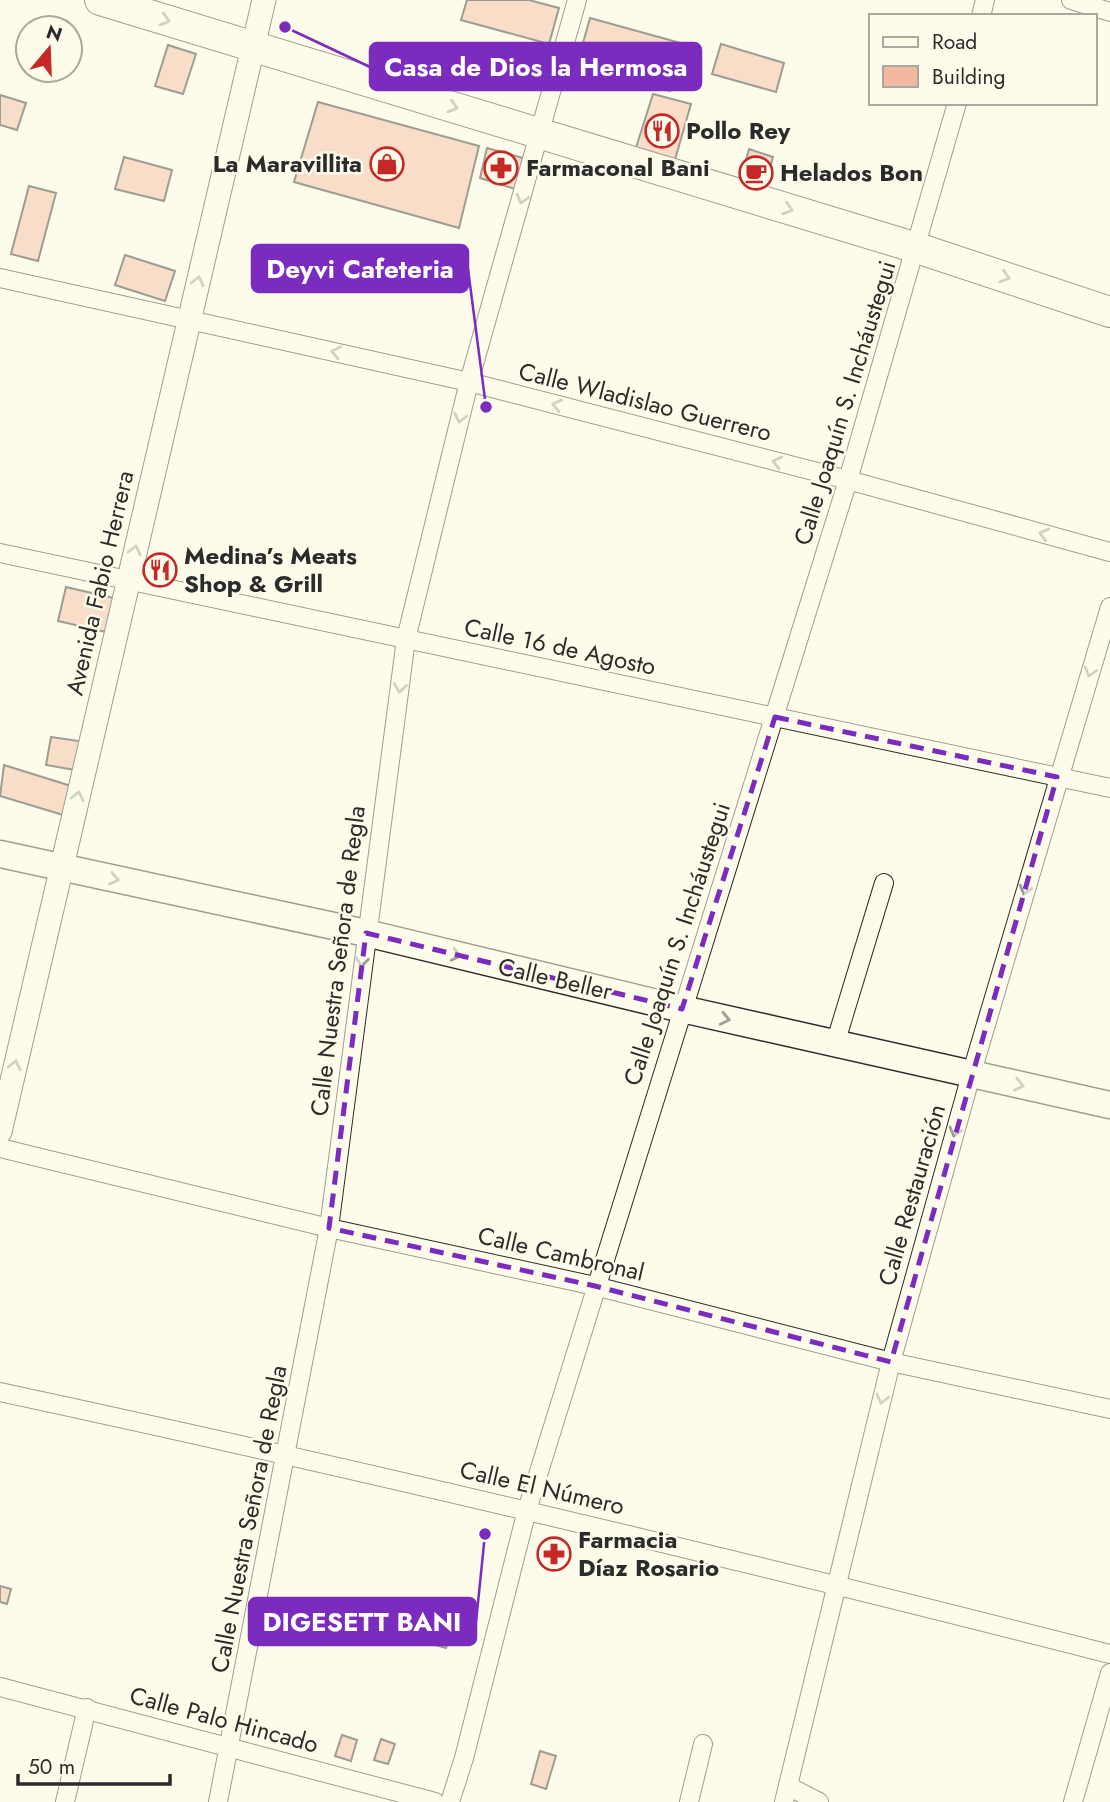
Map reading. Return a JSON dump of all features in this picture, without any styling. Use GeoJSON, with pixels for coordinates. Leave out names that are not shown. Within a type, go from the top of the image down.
{"type":"FeatureCollection","features":[{"type":"Feature","properties":{"kind":"main road"},"geometry":{"type":"LineString","coordinates":[[100,0],[917,248],[1110,312]]}},
{"type":"Feature","properties":{"kind":"main road","name":"Calle Beller"},"geometry":{"type":"LineString","coordinates":[[0,854],[366,933],[682,1009],[1110,1105]]}},
{"type":"Feature","properties":{"kind":"street","name":"Avenida Fabio Herrera"},"geometry":{"type":"LineString","coordinates":[[0,1132],[264,0]]}},
{"type":"Feature","properties":{"kind":"street","name":"Calle Nuestra Señora de Regla"},"geometry":{"type":"LineString","coordinates":[[218,1802],[329,1228],[406,639],[468,382],[541,134],[577,0]]}},
{"type":"Feature","properties":{"kind":"street"},"geometry":{"type":"LineString","coordinates":[[1071,0],[1110,12]]}},
{"type":"Feature","properties":{"kind":"street","name":"Calle Joaquín S. Incháustegui"},"geometry":{"type":"LineString","coordinates":[[450,1802],[464,1758],[527,1510],[848,480],[956,105]]}},
{"type":"Feature","properties":{"kind":"street","name":"Calle Wladislao Guerrero"},"geometry":{"type":"LineString","coordinates":[[0,278],[468,382],[848,480],[1110,552]]}},
{"type":"Feature","properties":{"kind":"street","name":"Calle 16 de Agosto"},"geometry":{"type":"LineString","coordinates":[[0,553],[1110,788]]}},
{"type":"Feature","properties":{"kind":"street","name":"Calle Restauración"},"geometry":{"type":"LineString","coordinates":[[786,1794],[891,1362],[1057,777],[1110,607]]}},
{"type":"Feature","properties":{"kind":"street"},"geometry":{"type":"LineString","coordinates":[[835,1044],[884,883]]}},
{"type":"Feature","properties":{"kind":"street","name":"Calle Cambronal"},"geometry":{"type":"LineString","coordinates":[[0,1148],[329,1228],[595,1286],[891,1362],[1110,1409]]}},
{"type":"Feature","properties":{"kind":"street","name":"Calle El Número"},"geometry":{"type":"LineString","coordinates":[[0,1392],[287,1454],[527,1510],[837,1584],[1110,1654]]}},
{"type":"Feature","properties":{"kind":"street"},"geometry":{"type":"LineString","coordinates":[[1073,1802],[1110,1673]]}},
{"type":"Feature","properties":{"kind":"street","name":"Calle Palo Hincado"},"geometry":{"type":"LineString","coordinates":[[0,1686],[435,1802]]}},
{"type":"Feature","properties":{"kind":"street"},"geometry":{"type":"LineString","coordinates":[[65,1802],[88,1708]]}},
{"type":"Feature","properties":{"kind":"street"},"geometry":{"type":"LineString","coordinates":[[689,1802],[703,1744]]}},
{"type":"Feature","properties":{"kind":"street"},"geometry":{"type":"LineString","coordinates":[[786,1794],[819,1802]]}},
{"type":"Feature","properties":{"kind":"highlighted area"},"geometry":{"type":"Polygon","coordinates":[[[775,717],[1057,777],[891,1362],[595,1286],[329,1228],[366,933],[682,1009],[775,717]]]}},
{"type":"Feature","properties":{"kind":"building"},"geometry":{"type":"Polygon","coordinates":[[[467,0],[529,0],[559,8],[549,44],[461,20],[467,0]]]}},
{"type":"Feature","properties":{"kind":"building"},"geometry":{"type":"Polygon","coordinates":[[[590,18],[684,44],[670,91],[577,64],[590,18]]]}},
{"type":"Feature","properties":{"kind":"building"},"geometry":{"type":"Polygon","coordinates":[[[721,44],[784,63],[776,92],[712,74],[721,44]]]}},
{"type":"Feature","properties":{"kind":"building"},"geometry":{"type":"Polygon","coordinates":[[[168,45],[196,54],[183,94],[155,86],[168,45]]]}},
{"type":"Feature","properties":{"kind":"building","name":"Pollo Rey"},"geometry":{"type":"Polygon","coordinates":[[[653,94],[691,104],[672,170],[633,157],[653,94]]]}},
{"type":"Feature","properties":{"kind":"building"},"geometry":{"type":"Polygon","coordinates":[[[0,95],[26,103],[17,130],[0,125],[0,95]]]}},
{"type":"Feature","properties":{"kind":"building","name":"La Maravillita"},"geometry":{"type":"Polygon","coordinates":[[[318,102],[479,146],[459,228],[294,182],[318,102]]]}},
{"type":"Feature","properties":{"kind":"building","name":"Farmaconal Bani"},"geometry":{"type":"Polygon","coordinates":[[[487,148],[523,158],[515,189],[480,178],[487,148]]]}},
{"type":"Feature","properties":{"kind":"building","name":"Helados Bon"},"geometry":{"type":"Polygon","coordinates":[[[749,149],[773,157],[762,197],[738,189],[749,149]]]}},
{"type":"Feature","properties":{"kind":"building"},"geometry":{"type":"Polygon","coordinates":[[[124,157],[172,170],[164,201],[115,189],[124,157]]]}},
{"type":"Feature","properties":{"kind":"building"},"geometry":{"type":"Polygon","coordinates":[[[29,186],[56,193],[38,261],[11,254],[29,186]]]}},
{"type":"Feature","properties":{"kind":"building"},"geometry":{"type":"Polygon","coordinates":[[[125,255],[175,271],[165,301],[115,285],[125,255]]]}},
{"type":"Feature","properties":{"kind":"building"},"geometry":{"type":"Polygon","coordinates":[[[66,587],[118,599],[110,633],[58,621],[66,587]]]}},
{"type":"Feature","properties":{"kind":"building"},"geometry":{"type":"Polygon","coordinates":[[[51,737],[86,742],[81,771],[46,765],[51,737]]]}},
{"type":"Feature","properties":{"kind":"building"},"geometry":{"type":"Polygon","coordinates":[[[4,765],[71,786],[63,815],[0,796],[4,765]]]}},
{"type":"Feature","properties":{"kind":"building"},"geometry":{"type":"Polygon","coordinates":[[[0,1586],[11,1589],[7,1604],[0,1602],[0,1586]]]}},
{"type":"Feature","properties":{"kind":"building"},"geometry":{"type":"Polygon","coordinates":[[[411,1609],[462,1624],[458,1637],[450,1634],[446,1648],[403,1636],[411,1609]]]}},
{"type":"Feature","properties":{"kind":"building"},"geometry":{"type":"Polygon","coordinates":[[[342,1735],[357,1740],[351,1761],[335,1756],[342,1735]]]}},
{"type":"Feature","properties":{"kind":"building"},"geometry":{"type":"Polygon","coordinates":[[[381,1739],[395,1744],[388,1764],[374,1760],[381,1739]]]}},
{"type":"Feature","properties":{"kind":"building"},"geometry":{"type":"Polygon","coordinates":[[[540,1751],[556,1756],[546,1789],[531,1784],[540,1751]]]}},
{"type":"Feature","properties":{"kind":"place","name":"Casa de Dios la Hermosa"},"geometry":{"type":"Point","coordinates":[285,27]}},
{"type":"Feature","properties":{"kind":"place","name":"Pollo Rey"},"geometry":{"type":"Point","coordinates":[662,131]}},
{"type":"Feature","properties":{"kind":"place","name":"La Maravillita"},"geometry":{"type":"Point","coordinates":[387,164]}},
{"type":"Feature","properties":{"kind":"place","name":"Farmaconal Bani"},"geometry":{"type":"Point","coordinates":[501,168]}},
{"type":"Feature","properties":{"kind":"place","name":"Helados Bon"},"geometry":{"type":"Point","coordinates":[756,173]}},
{"type":"Feature","properties":{"kind":"place","name":"Deyvi Cafeteria"},"geometry":{"type":"Point","coordinates":[486,407]}},
{"type":"Feature","properties":{"kind":"place","name":"Medina’s Meats Shop & Grill"},"geometry":{"type":"Point","coordinates":[160,570]}},
{"type":"Feature","properties":{"kind":"place","name":"DIGESETT BANI"},"geometry":{"type":"Point","coordinates":[485,1534]}},
{"type":"Feature","properties":{"kind":"place","name":"Farmacia Díaz Rosario"},"geometry":{"type":"Point","coordinates":[554,1554]}}]}
